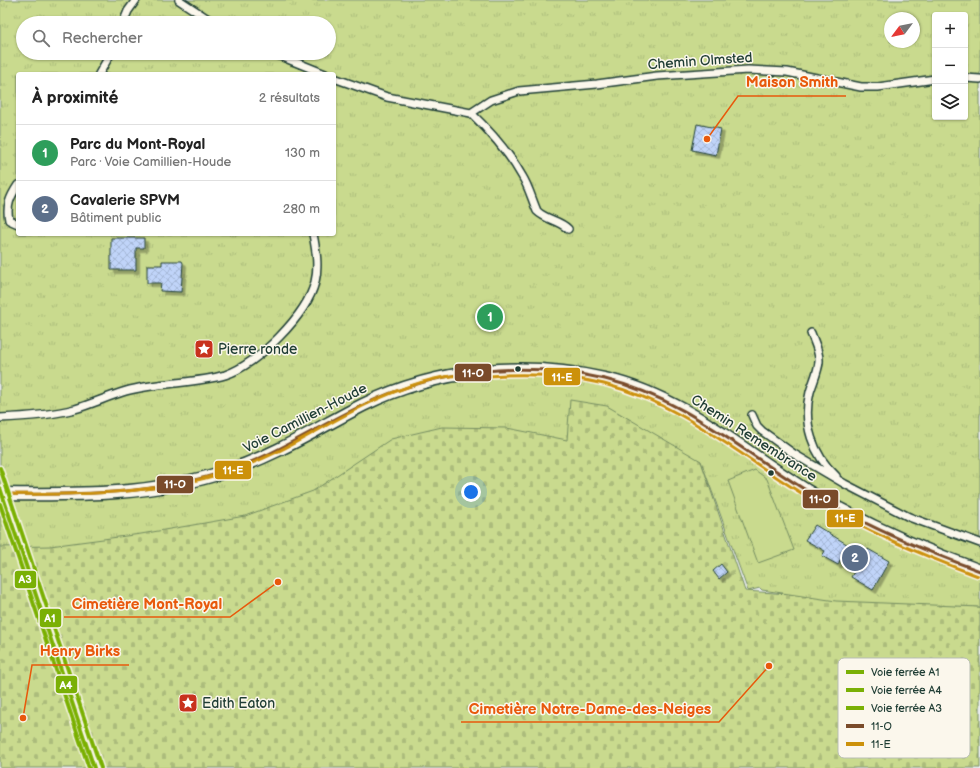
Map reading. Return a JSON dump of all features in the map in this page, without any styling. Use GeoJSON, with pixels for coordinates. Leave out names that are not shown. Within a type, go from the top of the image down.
{"type":"FeatureCollection","features":[{"type":"Feature","properties":{"kind":"street"},"geometry":{"type":"LineString","coordinates":[[126,16],[136,0]]}},
{"type":"Feature","properties":{"kind":"street"},"geometry":{"type":"LineString","coordinates":[[179,0],[203,16]]}},
{"type":"Feature","properties":{"kind":"street"},"geometry":{"type":"LineString","coordinates":[[100,72],[107,60]]}},
{"type":"Feature","properties":{"kind":"street"},"geometry":{"type":"LineString","coordinates":[[290,60],[320,72]]}},
{"type":"Feature","properties":{"kind":"street","name":"Chemin Olmsted"},"geometry":{"type":"LineString","coordinates":[[471,113],[491,100],[519,91],[696,72],[771,70],[865,87],[878,87],[932,79]]}},
{"type":"Feature","properties":{"kind":"street"},"geometry":{"type":"LineString","coordinates":[[968,78],[980,79]]}},
{"type":"Feature","properties":{"kind":"street"},"geometry":{"type":"LineString","coordinates":[[336,79],[387,97],[471,113],[492,134],[510,157],[523,177],[537,211],[541,215],[563,223],[568,229]]}},
{"type":"Feature","properties":{"kind":"street"},"geometry":{"type":"LineString","coordinates":[[16,188],[7,204],[7,211],[9,220],[16,223]]}},
{"type":"Feature","properties":{"kind":"street"},"geometry":{"type":"LineString","coordinates":[[0,418],[58,412],[85,406],[127,391],[213,378],[239,368],[266,349],[285,329],[306,303],[311,293],[316,274],[316,251],[313,236]]}},
{"type":"Feature","properties":{"kind":"street"},"geometry":{"type":"LineString","coordinates":[[811,333],[818,352],[819,362],[809,399],[809,428],[815,448],[822,460],[845,484]]}},
{"type":"Feature","properties":{"kind":"street","name":"Voie Camillien-Houde"},"geometry":{"type":"LineString","coordinates":[[0,489],[95,490],[145,485],[194,476],[231,465],[272,449],[384,391],[453,371],[466,369],[479,371],[548,370]]}},
{"type":"Feature","properties":{"kind":"street","name":"Chemin Remembrance"},"geometry":{"type":"LineString","coordinates":[[548,370],[605,379],[639,389],[668,401],[712,427],[812,494],[863,522],[904,542],[980,571]]}},
{"type":"Feature","properties":{"kind":"street","name":"Voie Camillien-Houde"},"geometry":{"type":"LineString","coordinates":[[0,494],[98,495],[144,490],[193,481],[232,470],[278,451],[383,396],[437,379],[479,371]]}},
{"type":"Feature","properties":{"kind":"street"},"geometry":{"type":"LineString","coordinates":[[752,416],[757,426],[762,431],[800,457],[845,484],[909,517],[980,543]]}},
{"type":"Feature","properties":{"kind":"green space"},"geometry":{"type":"Polygon","coordinates":[[[0,0],[980,0],[980,607],[836,601],[762,590],[760,588],[748,591],[701,461],[607,406],[570,400],[567,440],[507,428],[442,427],[391,439],[313,491],[245,516],[141,534],[50,546],[0,547],[0,0]]]}},
{"type":"Feature","properties":{"kind":"green space"},"geometry":{"type":"Polygon","coordinates":[[[503,387],[646,409],[691,432],[745,591],[980,607],[980,768],[0,768],[0,514],[503,387]]]}},
{"type":"Feature","properties":{"kind":"green space"},"geometry":{"type":"Polygon","coordinates":[[[755,470],[767,479],[794,550],[758,563],[728,481],[755,470]]]}},
{"type":"Feature","properties":{"kind":"building"},"geometry":{"type":"Polygon","coordinates":[[[697,124],[721,129],[716,155],[692,150],[697,124]]]}},
{"type":"Feature","properties":{"kind":"building"},"geometry":{"type":"Polygon","coordinates":[[[111,238],[144,238],[144,248],[136,248],[136,270],[111,270],[111,238]]]}},
{"type":"Feature","properties":{"kind":"building"},"geometry":{"type":"Polygon","coordinates":[[[162,261],[182,261],[181,292],[160,291],[161,283],[147,283],[147,265],[162,265],[162,261]]]}},
{"type":"Feature","properties":{"kind":"building"},"geometry":{"type":"Polygon","coordinates":[[[815,525],[865,555],[868,549],[889,561],[873,590],[851,577],[855,570],[840,560],[838,565],[822,556],[825,551],[805,540],[815,525]]]}},
{"type":"Feature","properties":{"kind":"building"},"geometry":{"type":"Polygon","coordinates":[[[721,564],[727,572],[719,579],[713,571],[721,564]]]}},
{"type":"Feature","properties":{"kind":"rail line","name":"A1"},"geometry":{"type":"LineString","coordinates":[[0,468],[101,768]]}},
{"type":"Feature","properties":{"kind":"rail line","name":"A4"},"geometry":{"type":"LineString","coordinates":[[0,488],[94,768]]}},
{"type":"Feature","properties":{"kind":"rail line","name":"A3"},"geometry":{"type":"LineString","coordinates":[[0,504],[89,768]]}},
{"type":"Feature","properties":{"kind":"transit line","name":"11-O"},"geometry":{"type":"LineString","coordinates":[[0,494],[116,492],[145,489],[202,478],[230,470],[264,456],[363,405],[391,393],[421,383],[482,371],[513,369],[544,370],[575,373],[605,379],[634,388],[661,399],[713,428],[787,478],[852,517],[894,537],[980,571]]}},
{"type":"Feature","properties":{"kind":"transit line","name":"11-E"},"geometry":{"type":"LineString","coordinates":[[0,494],[116,492],[173,485],[202,479],[248,465],[283,449],[367,404],[401,389],[426,381],[451,376],[466,375],[547,376],[604,384],[659,404],[709,432],[826,508],[912,550],[978,576]]}},
{"type":"Feature","properties":{"kind":"place","name":"Maison Smith"},"geometry":{"type":"Point","coordinates":[707,139]}},
{"type":"Feature","properties":{"kind":"place","name":"Parc du Mont-Royal"},"geometry":{"type":"Point","coordinates":[490,317]}},
{"type":"Feature","properties":{"kind":"place","name":"Pierre ronde"},"geometry":{"type":"Point","coordinates":[204,349]}},
{"type":"Feature","properties":{"kind":"place","name":"Cavalerie SPVM"},"geometry":{"type":"Point","coordinates":[855,558]}},
{"type":"Feature","properties":{"kind":"place","name":"Cimetière Mont-Royal"},"geometry":{"type":"Point","coordinates":[278,582]}},
{"type":"Feature","properties":{"kind":"place","name":"Cimetière Notre-Dame-des-Neiges"},"geometry":{"type":"Point","coordinates":[769,666]}},
{"type":"Feature","properties":{"kind":"place","name":"Edith Eaton"},"geometry":{"type":"Point","coordinates":[188,703]}},
{"type":"Feature","properties":{"kind":"place","name":"Henry Birks"},"geometry":{"type":"Point","coordinates":[23,718]}}]}
